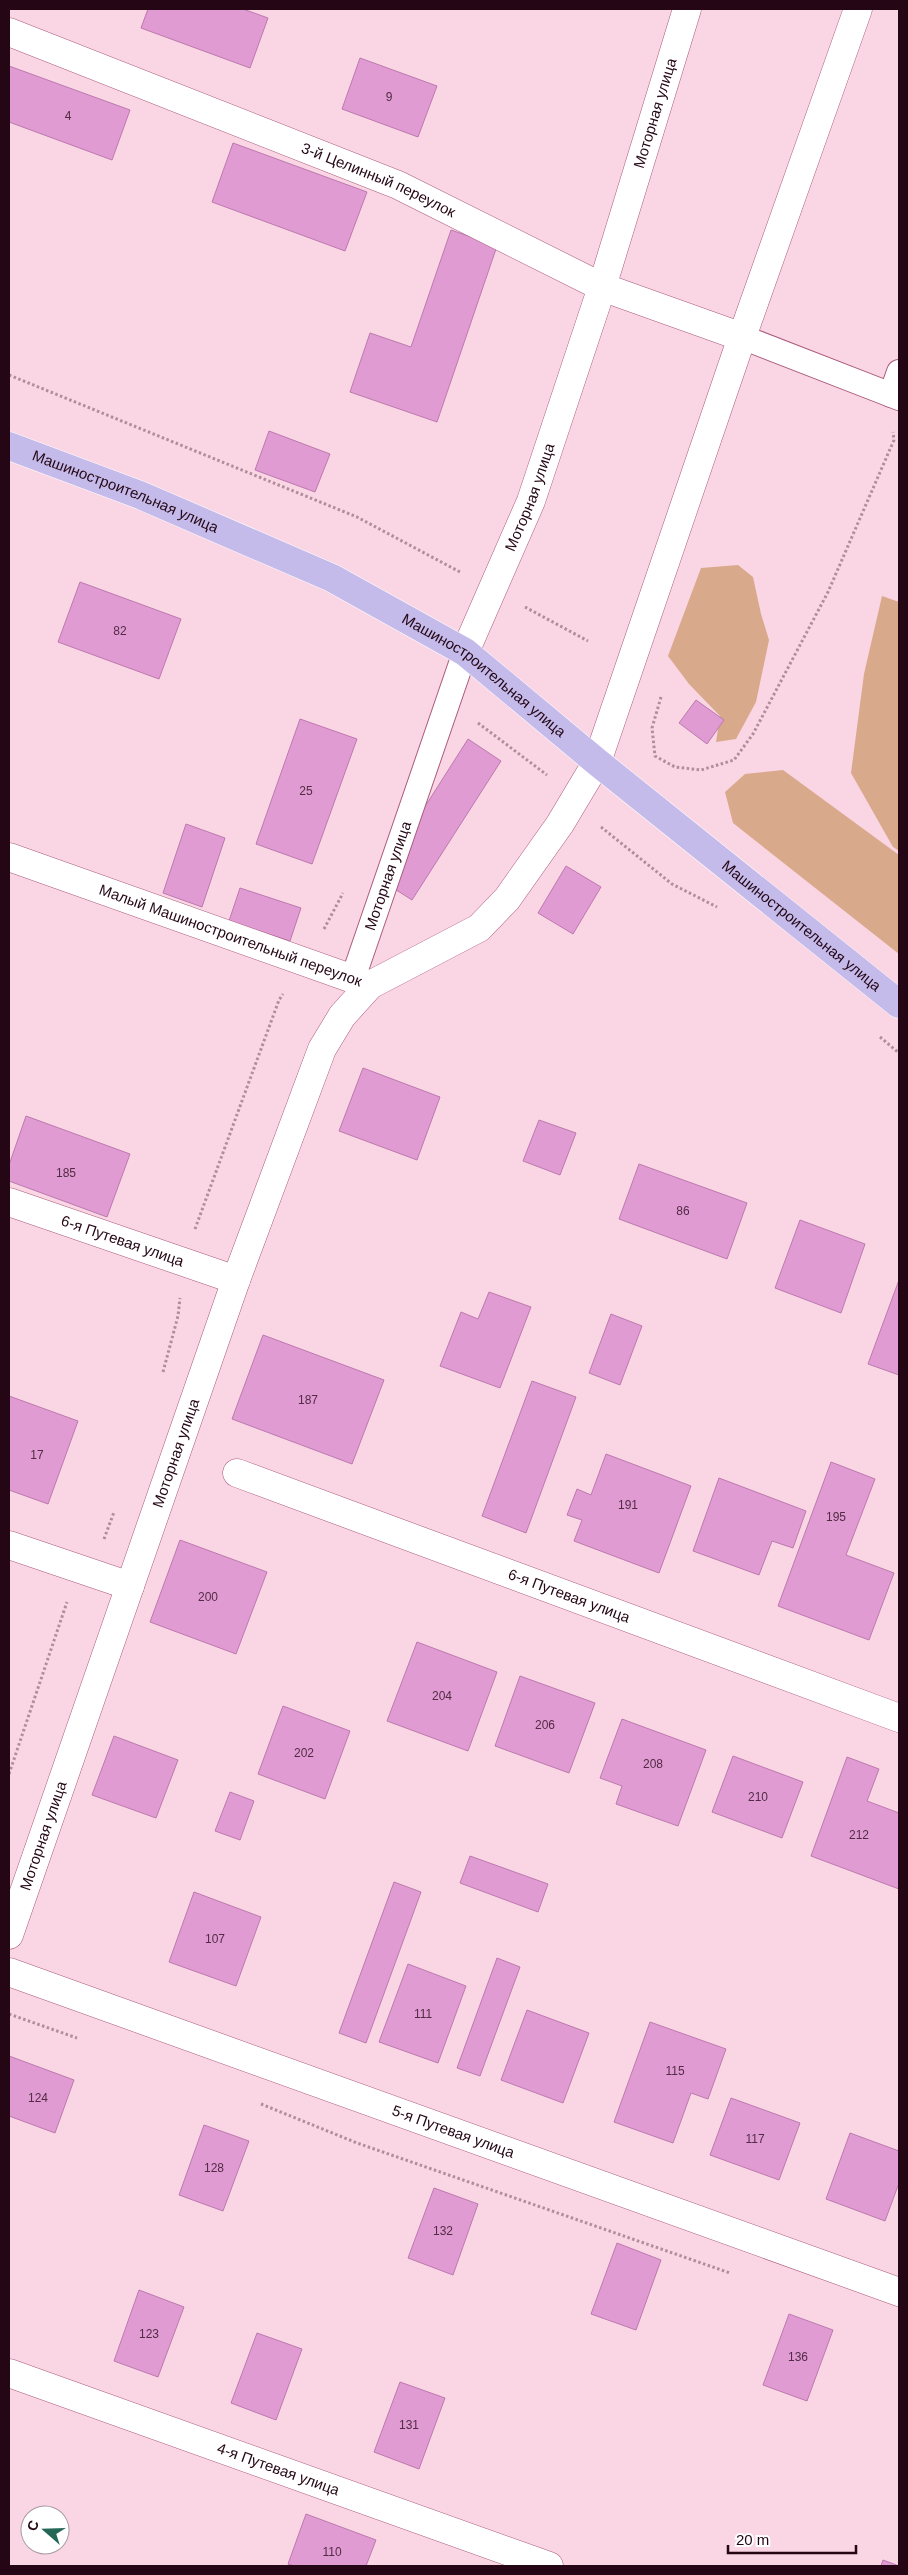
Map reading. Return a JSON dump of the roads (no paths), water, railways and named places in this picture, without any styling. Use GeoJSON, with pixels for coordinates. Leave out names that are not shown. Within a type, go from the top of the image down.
{"type":"FeatureCollection","features":[{"type":"Feature","properties":{"kind":"main road","name":"Машиностроительная улица"},"geometry":{"type":"LineString","coordinates":[[9,446],[140,496],[332,578],[464,652],[597,762],[899,1004]]}},
{"type":"Feature","properties":{"kind":"street","name":"Моторная улица"},"geometry":{"type":"LineString","coordinates":[[464,652],[532,501],[602,287],[687,9]]}},
{"type":"Feature","properties":{"kind":"street"},"geometry":{"type":"LineString","coordinates":[[597,762],[742,337],[858,9]]}},
{"type":"Feature","properties":{"kind":"street","name":"3-й Целинный переулок"},"geometry":{"type":"LineString","coordinates":[[9,32],[398,185],[602,287],[742,337]]}},
{"type":"Feature","properties":{"kind":"street","name":"Малый Машиностроительный переулок"},"geometry":{"type":"LineString","coordinates":[[9,857],[361,981],[479,928],[507,899],[560,824],[597,762]]}},
{"type":"Feature","properties":{"kind":"street","name":"Моторная улица"},"geometry":{"type":"LineString","coordinates":[[9,1935],[236,1280],[322,1049],[361,981]]}},
{"type":"Feature","properties":{"kind":"street","name":"6-я Путевая улица"},"geometry":{"type":"LineString","coordinates":[[9,1202],[236,1280]]}},
{"type":"Feature","properties":{"kind":"street","name":"6-я Путевая улица"},"geometry":{"type":"LineString","coordinates":[[237,1474],[899,1718]]}},
{"type":"Feature","properties":{"kind":"street"},"geometry":{"type":"LineString","coordinates":[[9,1545],[130,1586]]}},
{"type":"Feature","properties":{"kind":"street","name":"5-я Путевая улица"},"geometry":{"type":"LineString","coordinates":[[9,1972],[899,2292]]}},
{"type":"Feature","properties":{"kind":"street","name":"4-я Путевая улица"},"geometry":{"type":"LineString","coordinates":[[9,2374],[549,2566]]}},
{"type":"Feature","properties":{"kind":"lane"},"geometry":{"type":"LineString","coordinates":[[742,337],[895,396],[899,372]]}},
{"type":"Feature","properties":{"kind":"lane","name":"Моторная улица"},"geometry":{"type":"LineString","coordinates":[[361,981],[464,652]]}}]}
